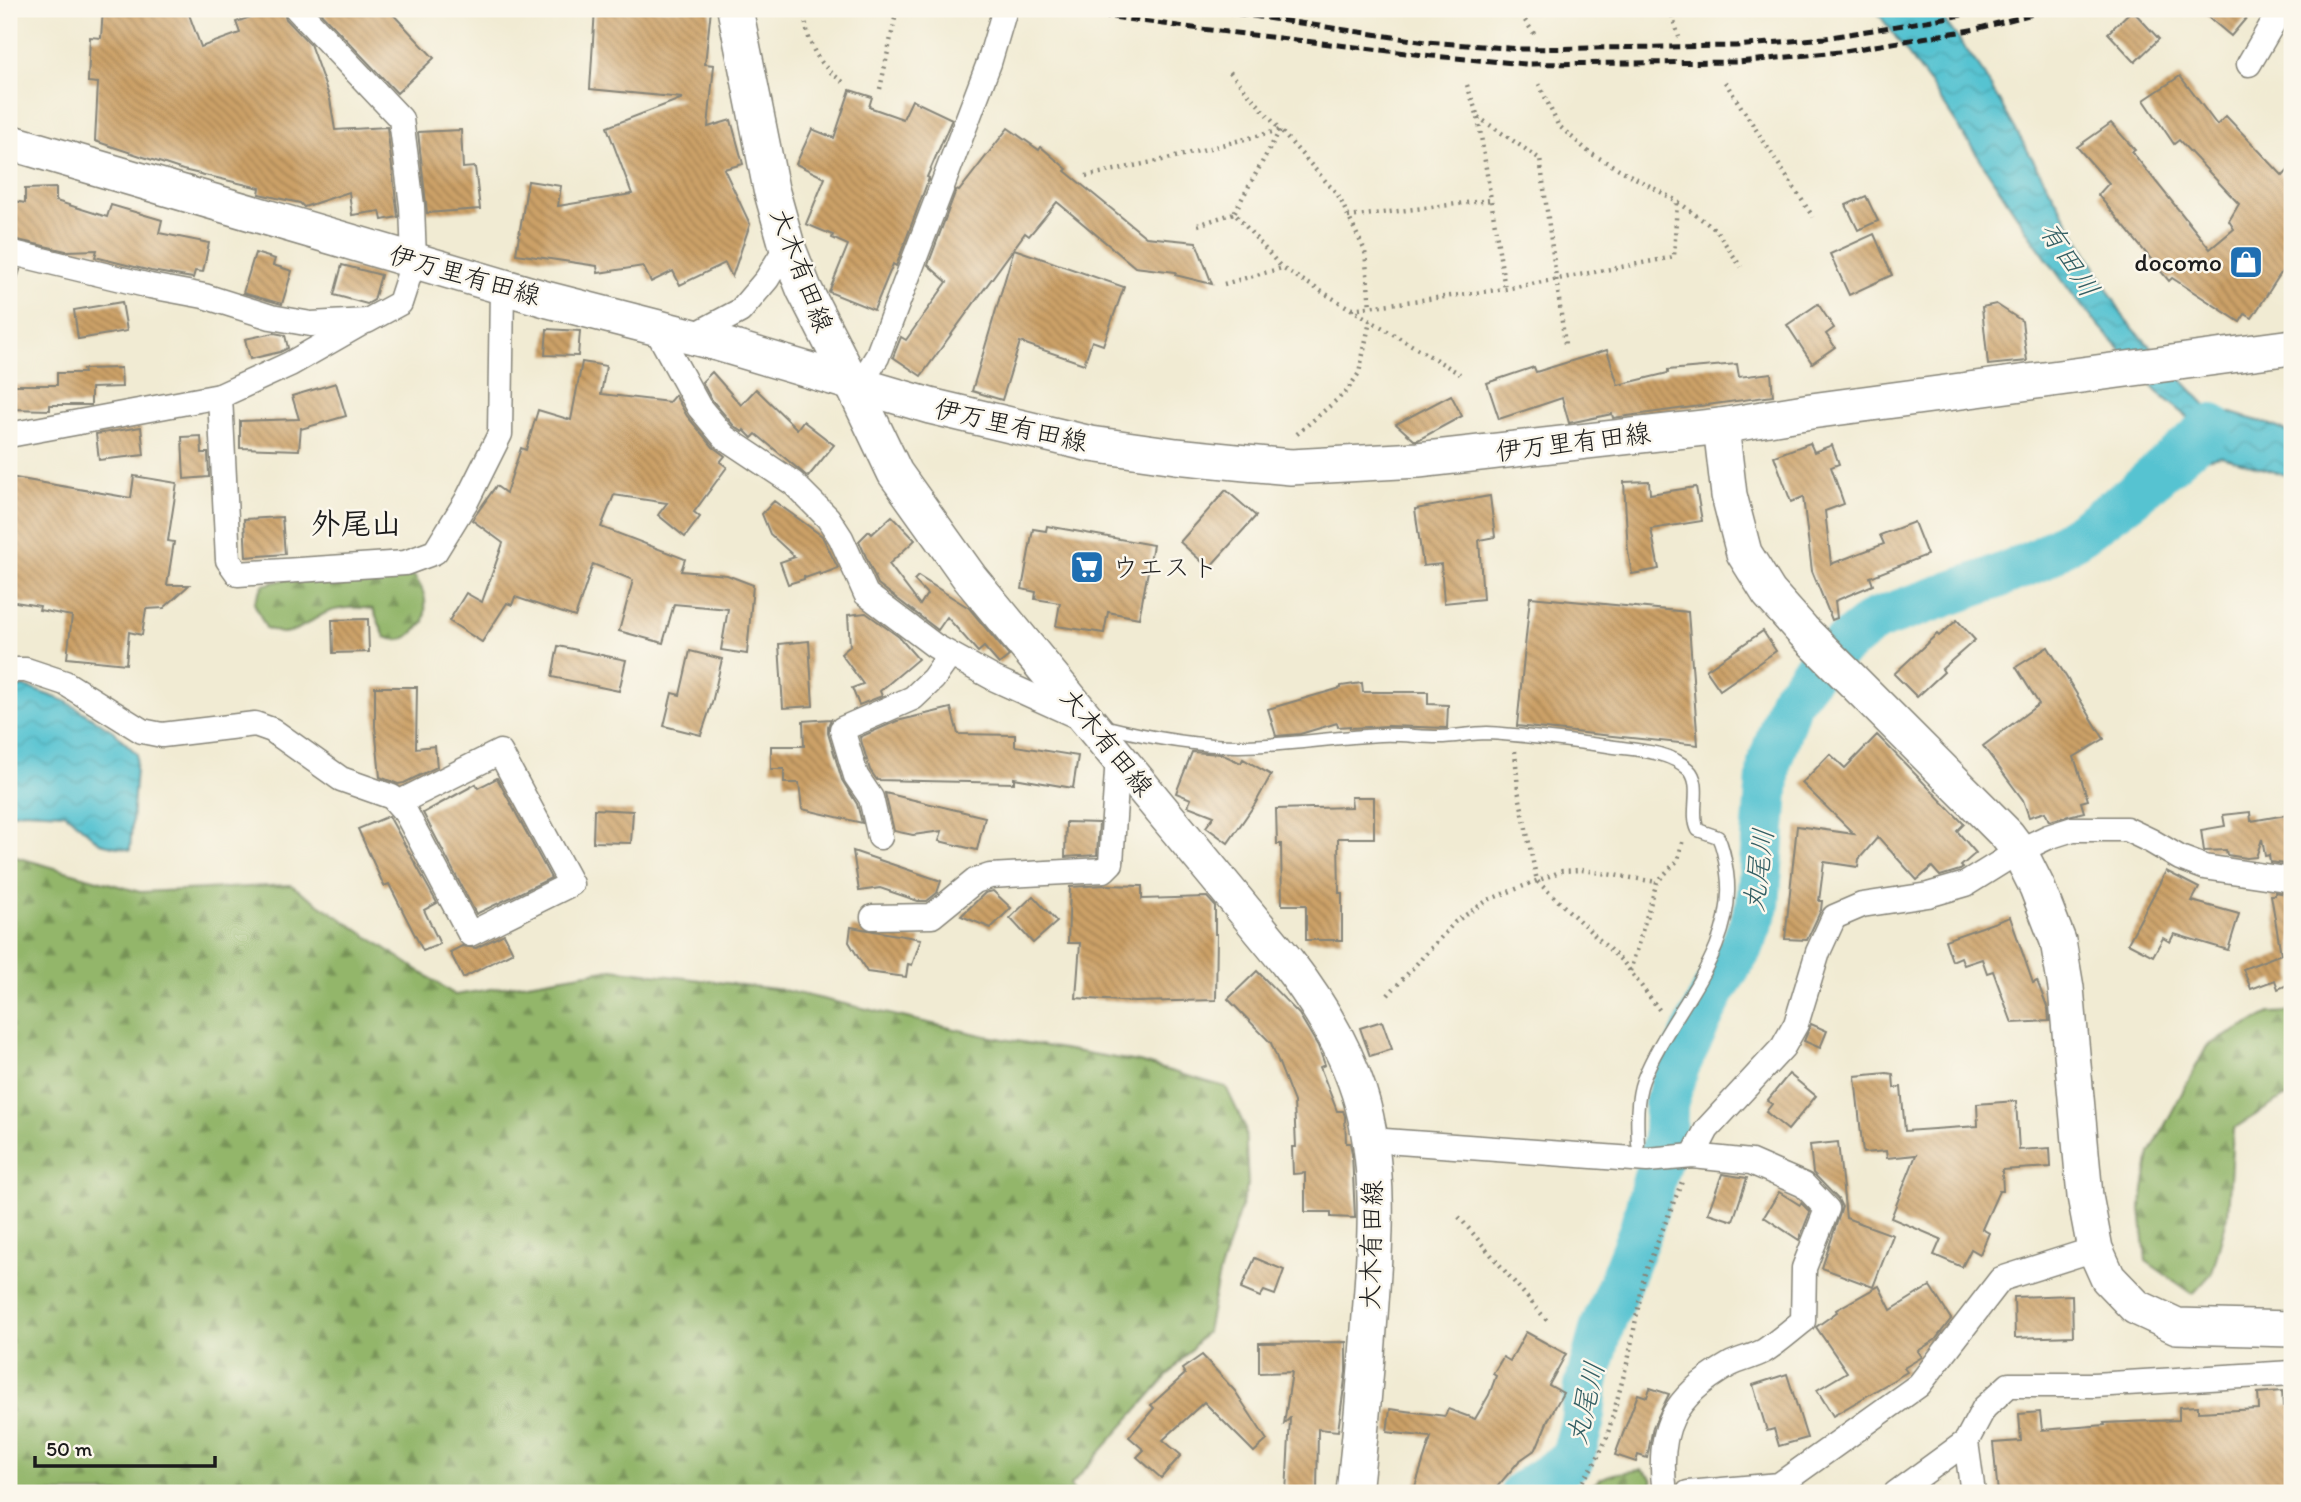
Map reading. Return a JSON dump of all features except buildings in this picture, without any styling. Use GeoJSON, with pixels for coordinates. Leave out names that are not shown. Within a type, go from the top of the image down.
{"type":"FeatureCollection","features":[{"type":"Feature","properties":{"kind":"main road","name":"大木有田線"},"geometry":{"type":"LineString","coordinates":[[735,9],[771,189],[787,246],[815,313],[852,383],[894,473],[971,578],[1315,999],[1341,1046],[1359,1093],[1371,1140],[1375,1190],[1375,1242],[1354,1493]]}},
{"type":"Feature","properties":{"kind":"main road","name":"伊万里有田線"},"geometry":{"type":"LineString","coordinates":[[9,142],[502,286],[930,406],[1091,444],[1176,456],[1291,467],[1418,460],[1721,426],[1811,411],[2292,347]]}},
{"type":"Feature","properties":{"kind":"main road"},"geometry":{"type":"LineString","coordinates":[[1721,426],[1729,495],[1744,553],[1769,593],[1802,630],[2007,835],[2019,851],[2037,887],[2058,941],[2066,988],[2085,1195],[2095,1249],[2108,1278],[2136,1307],[2177,1326],[2292,1329]]}},
{"type":"Feature","properties":{"kind":"street"},"geometry":{"type":"LineString","coordinates":[[9,435],[220,396],[290,364],[400,303],[414,260],[412,206],[401,118],[297,9]]}},
{"type":"Feature","properties":{"kind":"street"},"geometry":{"type":"LineString","coordinates":[[852,383],[869,370],[877,357],[989,63],[1005,9]]}},
{"type":"Feature","properties":{"kind":"street"},"geometry":{"type":"LineString","coordinates":[[2249,64],[2281,9]]}},
{"type":"Feature","properties":{"kind":"street"},"geometry":{"type":"LineString","coordinates":[[691,337],[740,311],[766,279],[787,246]]}},
{"type":"Feature","properties":{"kind":"street"},"geometry":{"type":"LineString","coordinates":[[9,252],[150,286],[204,296],[271,317],[312,324],[367,321]]}},
{"type":"Feature","properties":{"kind":"street"},"geometry":{"type":"LineString","coordinates":[[220,396],[228,560],[238,573],[405,563],[435,552],[467,500],[500,434],[502,286]]}},
{"type":"Feature","properties":{"kind":"street"},"geometry":{"type":"LineString","coordinates":[[655,327],[699,407],[724,437],[793,483],[828,517],[841,538],[866,594],[950,655],[1091,723]]}},
{"type":"Feature","properties":{"kind":"street"},"geometry":{"type":"LineString","coordinates":[[880,837],[871,798],[856,776],[842,729],[913,698],[933,679],[950,655]]}},
{"type":"Feature","properties":{"kind":"street"},"geometry":{"type":"LineString","coordinates":[[9,670],[26,670],[65,683],[142,732],[162,735],[256,724],[272,730],[295,749],[341,779],[392,797],[406,813],[470,934],[571,884],[500,752],[398,803]]}},
{"type":"Feature","properties":{"kind":"street"},"geometry":{"type":"LineString","coordinates":[[873,917],[932,916],[975,881],[990,876],[1104,870],[1111,863],[1118,756]]}},
{"type":"Feature","properties":{"kind":"street"},"geometry":{"type":"LineString","coordinates":[[1693,1156],[1707,1129],[1783,1047],[1796,1024],[1818,952],[1834,917],[1862,905],[1907,899],[1966,884],[2019,851],[2073,829],[2126,830],[2180,858],[2204,867],[2292,880]]}},
{"type":"Feature","properties":{"kind":"street"},"geometry":{"type":"LineString","coordinates":[[1371,1140],[1647,1160],[1693,1156],[1751,1162],[1804,1185],[1827,1209],[1804,1268],[1803,1321],[1763,1352],[1732,1363],[1700,1382],[1682,1400],[1665,1439],[1661,1466],[1665,1493]]}},
{"type":"Feature","properties":{"kind":"street"},"geometry":{"type":"LineString","coordinates":[[1688,1493],[1779,1485],[1919,1385],[2001,1279],[2095,1249]]}},
{"type":"Feature","properties":{"kind":"street"},"geometry":{"type":"LineString","coordinates":[[1896,1493],[1966,1441],[1983,1408],[2009,1385],[2094,1385],[2292,1373]]}},
{"type":"Feature","properties":{"kind":"street"},"geometry":{"type":"LineString","coordinates":[[1966,1441],[1973,1493]]}},
{"type":"Feature","properties":{"kind":"lane"},"geometry":{"type":"LineString","coordinates":[[1091,723],[1135,734],[1200,744],[1239,746],[1378,735],[1443,737],[1487,733],[1649,752],[1674,760],[1689,770],[1696,797],[1695,824],[1698,830],[1718,837],[1723,847],[1730,894],[1721,934],[1712,955],[1642,1082],[1637,1144]]}},
{"type":"Feature","properties":{"kind":"path"},"geometry":{"type":"LineString","coordinates":[[804,9],[815,53],[825,69],[843,82]]}},
{"type":"Feature","properties":{"kind":"path"},"geometry":{"type":"LineString","coordinates":[[880,89],[897,9]]}},
{"type":"Feature","properties":{"kind":"path"},"geometry":{"type":"LineString","coordinates":[[1517,9],[1535,35]]}},
{"type":"Feature","properties":{"kind":"path"},"geometry":{"type":"LineString","coordinates":[[1670,9],[1679,37]]}},
{"type":"Feature","properties":{"kind":"path"},"geometry":{"type":"LineString","coordinates":[[1230,72],[1338,195],[1365,251],[1370,307]]}},
{"type":"Feature","properties":{"kind":"path"},"geometry":{"type":"LineString","coordinates":[[1725,82],[1813,217]]}},
{"type":"Feature","properties":{"kind":"path"},"geometry":{"type":"LineString","coordinates":[[1539,84],[1558,125],[1590,153],[1677,201],[1716,230],[1741,267]]}},
{"type":"Feature","properties":{"kind":"path"},"geometry":{"type":"LineString","coordinates":[[1467,85],[1478,117],[1505,289]]}},
{"type":"Feature","properties":{"kind":"path"},"geometry":{"type":"LineString","coordinates":[[1478,117],[1540,159],[1565,344]]}},
{"type":"Feature","properties":{"kind":"path"},"geometry":{"type":"LineString","coordinates":[[1086,176],[1167,159],[1280,130]]}},
{"type":"Feature","properties":{"kind":"path"},"geometry":{"type":"LineString","coordinates":[[1198,225],[1234,213],[1280,130]]}},
{"type":"Feature","properties":{"kind":"path"},"geometry":{"type":"LineString","coordinates":[[1348,217],[1491,200]]}},
{"type":"Feature","properties":{"kind":"path"},"geometry":{"type":"LineString","coordinates":[[1352,309],[1505,289],[1674,257],[1677,201]]}},
{"type":"Feature","properties":{"kind":"path"},"geometry":{"type":"LineString","coordinates":[[1234,213],[1282,268],[1460,374]]}},
{"type":"Feature","properties":{"kind":"path"},"geometry":{"type":"LineString","coordinates":[[1224,284],[1282,268]]}},
{"type":"Feature","properties":{"kind":"path"},"geometry":{"type":"LineString","coordinates":[[1297,434],[1346,391],[1359,373],[1370,321]]}},
{"type":"Feature","properties":{"kind":"path"},"geometry":{"type":"LineString","coordinates":[[1515,747],[1518,790],[1537,881],[1630,971],[1672,1027]]}},
{"type":"Feature","properties":{"kind":"path"},"geometry":{"type":"LineString","coordinates":[[1630,971],[1657,882],[1678,860],[1686,828]]}},
{"type":"Feature","properties":{"kind":"path"},"geometry":{"type":"LineString","coordinates":[[1388,995],[1455,922],[1488,900],[1562,871],[1581,870],[1657,882]]}},
{"type":"Feature","properties":{"kind":"path"},"geometry":{"type":"LineString","coordinates":[[1575,1493],[1596,1461],[1607,1437],[1629,1356],[1644,1276],[1693,1156]]}},
{"type":"Feature","properties":{"kind":"path"},"geometry":{"type":"LineString","coordinates":[[1459,1216],[1549,1323]]}},
{"type":"Feature","properties":{"kind":"green space"},"geometry":{"type":"Polygon","coordinates":[[[364,573],[388,578],[414,576],[425,598],[425,609],[424,622],[411,635],[398,640],[385,637],[373,609],[350,608],[328,612],[294,631],[280,633],[266,628],[254,603],[263,585],[286,579],[364,573]]]}},
{"type":"Feature","properties":{"kind":"green space"},"geometry":{"type":"Polygon","coordinates":[[[9,855],[140,892],[291,885],[455,995],[612,969],[783,990],[986,1036],[1139,1062],[1226,1087],[1245,1127],[1248,1185],[1219,1274],[1207,1331],[1070,1486],[1075,1493],[9,1493],[9,855]]]}},
{"type":"Feature","properties":{"kind":"green space"},"geometry":{"type":"Polygon","coordinates":[[[2292,1012],[2292,1098],[2283,1098],[2233,1129],[2228,1215],[2212,1273],[2193,1294],[2146,1261],[2141,1208],[2150,1153],[2207,1046],[2270,1013],[2292,1012]]]}},
{"type":"Feature","properties":{"kind":"green space"},"geometry":{"type":"Polygon","coordinates":[[[1641,1470],[1652,1478],[1654,1493],[1584,1493],[1597,1481],[1610,1475],[1641,1470]]]}},
{"type":"Feature","properties":{"kind":"water","name":"有田川"},"geometry":{"type":"Polygon","coordinates":[[[1875,9],[1936,9],[1980,68],[2126,321],[2206,405],[2292,434],[2292,477],[2221,456],[2194,461],[2193,439],[2199,426],[2157,392],[2076,299],[2031,237],[1931,85],[1875,9]]]}},
{"type":"Feature","properties":{"kind":"water"},"geometry":{"type":"Polygon","coordinates":[[[23,686],[65,701],[113,731],[137,754],[130,850],[100,843],[65,813],[23,811],[9,814],[9,691],[23,686]]]}},
{"type":"Feature","properties":{"kind":"waterway","name":"丸尾川"},"geometry":{"type":"LineString","coordinates":[[1522,1493],[1572,1459],[1582,1423],[1586,1386],[1602,1327],[1641,1229],[1665,1140],[1666,1104],[1678,1066],[1714,991],[1743,944],[1758,905],[1769,764],[1790,701],[1818,665],[1875,620],[1997,577],[2042,558],[2132,496],[2212,426]]}},
{"type":"Feature","properties":{"kind":"railway"},"geometry":{"type":"LineString","coordinates":[[1054,9],[1432,56],[1526,64],[1738,62],[1839,52],[1976,29],[2051,9]]}},
{"type":"Feature","properties":{"kind":"railway"},"geometry":{"type":"LineString","coordinates":[[1207,9],[1426,42],[1521,49],[1736,46],[1825,38],[1987,9]]}},
{"type":"Feature","properties":{"kind":"place","name":"docomo"},"geometry":{"type":"Point","coordinates":[2246,262]}},
{"type":"Feature","properties":{"kind":"place","name":"ウエスト"},"geometry":{"type":"Point","coordinates":[1087,567]}},
{"type":"Feature","properties":{"kind":"district","name":"外尾山"},"geometry":{"type":"Point","coordinates":[356,524]}}]}
